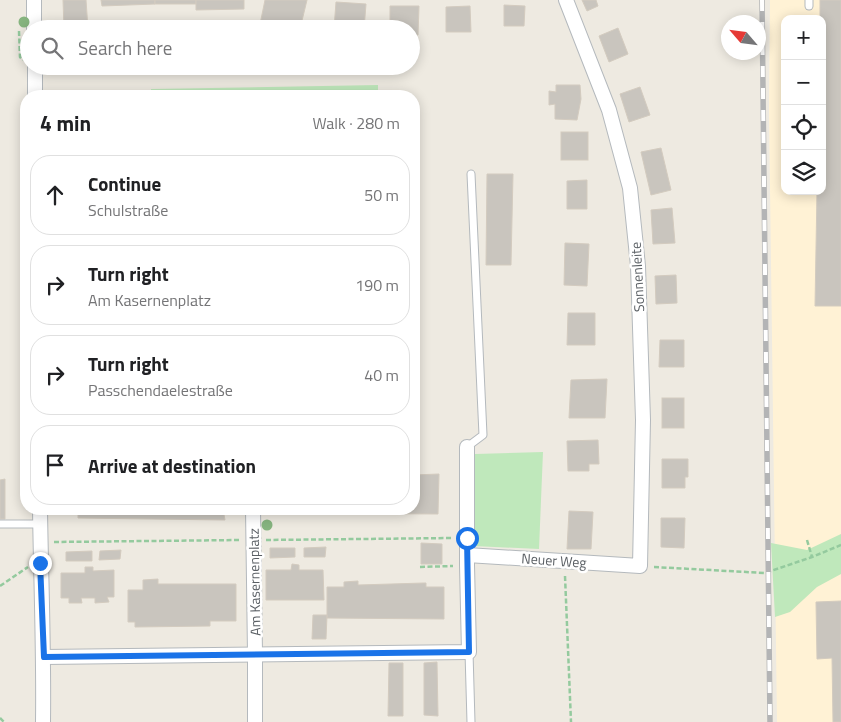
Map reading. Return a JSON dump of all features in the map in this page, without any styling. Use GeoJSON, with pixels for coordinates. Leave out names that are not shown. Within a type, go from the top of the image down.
{"type":"FeatureCollection","features":[{"type":"Feature","properties":{"kind":"street"},"geometry":{"type":"LineString","coordinates":[[34,0],[34,20]]}},
{"type":"Feature","properties":{"kind":"street","name":"Sonnenleite"},"geometry":{"type":"LineString","coordinates":[[566,0],[609,110],[630,188],[638,266],[643,420],[640,566]]}},
{"type":"Feature","properties":{"kind":"street"},"geometry":{"type":"LineString","coordinates":[[35,75],[35,90]]}},
{"type":"Feature","properties":{"kind":"street"},"geometry":{"type":"LineString","coordinates":[[467,448],[469,652]]}},
{"type":"Feature","properties":{"kind":"street"},"geometry":{"type":"LineString","coordinates":[[40,515],[44,657],[42,722]]}},
{"type":"Feature","properties":{"kind":"street","name":"Am Kasernenplatz"},"geometry":{"type":"LineString","coordinates":[[253,515],[256,654],[255,722]]}},
{"type":"Feature","properties":{"kind":"street","name":"Neuer Weg"},"geometry":{"type":"LineString","coordinates":[[467,560],[564,560],[640,566]]}},
{"type":"Feature","properties":{"kind":"street","name":"Am Kasernenplatz"},"geometry":{"type":"LineString","coordinates":[[44,657],[469,652]]}},
{"type":"Feature","properties":{"kind":"lane"},"geometry":{"type":"LineString","coordinates":[[467,448],[483,435],[471,174]]}},
{"type":"Feature","properties":{"kind":"lane"},"geometry":{"type":"LineString","coordinates":[[0,524],[40,524]]}},
{"type":"Feature","properties":{"kind":"lane"},"geometry":{"type":"LineString","coordinates":[[469,652],[471,722]]}},
{"type":"Feature","properties":{"kind":"path"},"geometry":{"type":"LineString","coordinates":[[807,540],[812,557]]}},
{"type":"Feature","properties":{"kind":"path"},"geometry":{"type":"LineString","coordinates":[[640,566],[768,572],[841,545]]}},
{"type":"Feature","properties":{"kind":"path"},"geometry":{"type":"LineString","coordinates":[[420,567],[467,560]]}},
{"type":"Feature","properties":{"kind":"path"},"geometry":{"type":"LineString","coordinates":[[564,560],[571,722]]}},
{"type":"Feature","properties":{"kind":"path"},"geometry":{"type":"LineString","coordinates":[[0,586],[33,563],[40,563]]}},
{"type":"Feature","properties":{"kind":"path"},"geometry":{"type":"LineString","coordinates":[[0,718],[4,722]]}},
{"type":"Feature","properties":{"kind":"shaded area"},"geometry":{"type":"Polygon","coordinates":[[[770,0],[841,0],[841,722],[777,722],[769,110],[770,0]]]}},
{"type":"Feature","properties":{"kind":"green space"},"geometry":{"type":"Polygon","coordinates":[[[378,85],[378,90],[151,89],[378,85]]]}},
{"type":"Feature","properties":{"kind":"green space"},"geometry":{"type":"Polygon","coordinates":[[[543,452],[539,549],[474,546],[475,454],[543,452]]]}},
{"type":"Feature","properties":{"kind":"green space"},"geometry":{"type":"Polygon","coordinates":[[[841,534],[841,574],[817,587],[790,612],[775,617],[771,543],[807,550],[841,534]]]}},
{"type":"Feature","properties":{"kind":"building"},"geometry":{"type":"Polygon","coordinates":[[[63,0],[86,0],[87,20],[64,20],[63,0]]]}},
{"type":"Feature","properties":{"kind":"building"},"geometry":{"type":"Polygon","coordinates":[[[101,0],[155,0],[155,4],[102,6],[101,0]]]}},
{"type":"Feature","properties":{"kind":"building"},"geometry":{"type":"Polygon","coordinates":[[[155,0],[196,0],[196,4],[155,4],[155,0]]]}},
{"type":"Feature","properties":{"kind":"building"},"geometry":{"type":"Polygon","coordinates":[[[196,0],[244,0],[244,9],[196,10],[196,0]]]}},
{"type":"Feature","properties":{"kind":"building"},"geometry":{"type":"Polygon","coordinates":[[[265,0],[307,0],[302,20],[261,20],[265,0]]]}},
{"type":"Feature","properties":{"kind":"building"},"geometry":{"type":"Polygon","coordinates":[[[582,0],[596,0],[598,6],[587,11],[582,0]]]}},
{"type":"Feature","properties":{"kind":"building"},"geometry":{"type":"Polygon","coordinates":[[[820,0],[841,0],[841,306],[815,306],[817,195],[826,195],[826,15],[820,15],[820,0]]]}},
{"type":"Feature","properties":{"kind":"building"},"geometry":{"type":"Polygon","coordinates":[[[336,2],[366,4],[365,20],[335,20],[336,2]]]}},
{"type":"Feature","properties":{"kind":"building"},"geometry":{"type":"Polygon","coordinates":[[[504,5],[525,6],[524,26],[504,26],[504,5]]]}},
{"type":"Feature","properties":{"kind":"building"},"geometry":{"type":"Polygon","coordinates":[[[390,6],[419,6],[419,20],[390,20],[390,6]]]}},
{"type":"Feature","properties":{"kind":"building"},"geometry":{"type":"Polygon","coordinates":[[[470,6],[471,32],[446,32],[446,7],[470,6]]]}},
{"type":"Feature","properties":{"kind":"building"},"geometry":{"type":"Polygon","coordinates":[[[618,28],[628,54],[609,62],[599,36],[618,28]]]}},
{"type":"Feature","properties":{"kind":"building"},"geometry":{"type":"Polygon","coordinates":[[[556,85],[580,85],[581,99],[577,120],[555,119],[555,104],[549,105],[549,91],[556,92],[556,85]]]}},
{"type":"Feature","properties":{"kind":"building"},"geometry":{"type":"Polygon","coordinates":[[[640,87],[650,115],[629,122],[620,94],[640,87]]]}},
{"type":"Feature","properties":{"kind":"building"},"geometry":{"type":"Polygon","coordinates":[[[561,132],[588,132],[588,160],[561,160],[561,132]]]}},
{"type":"Feature","properties":{"kind":"building"},"geometry":{"type":"Polygon","coordinates":[[[661,148],[671,190],[651,195],[641,152],[661,148]]]}},
{"type":"Feature","properties":{"kind":"building"},"geometry":{"type":"Polygon","coordinates":[[[487,174],[513,174],[511,265],[486,265],[487,174]]]}},
{"type":"Feature","properties":{"kind":"building"},"geometry":{"type":"Polygon","coordinates":[[[587,180],[587,209],[567,209],[567,181],[587,180]]]}},
{"type":"Feature","properties":{"kind":"building"},"geometry":{"type":"Polygon","coordinates":[[[672,208],[675,243],[653,244],[651,210],[672,208]]]}},
{"type":"Feature","properties":{"kind":"building"},"geometry":{"type":"Polygon","coordinates":[[[565,243],[589,244],[587,286],[564,285],[565,243]]]}},
{"type":"Feature","properties":{"kind":"building"},"geometry":{"type":"Polygon","coordinates":[[[676,275],[677,303],[656,304],[655,276],[676,275]]]}},
{"type":"Feature","properties":{"kind":"building"},"geometry":{"type":"Polygon","coordinates":[[[568,313],[595,313],[595,345],[567,345],[568,313]]]}},
{"type":"Feature","properties":{"kind":"building"},"geometry":{"type":"Polygon","coordinates":[[[660,340],[684,340],[684,367],[659,367],[660,340]]]}},
{"type":"Feature","properties":{"kind":"building"},"geometry":{"type":"Polygon","coordinates":[[[607,379],[605,418],[569,418],[571,380],[607,379]]]}},
{"type":"Feature","properties":{"kind":"building"},"geometry":{"type":"Polygon","coordinates":[[[662,398],[684,398],[684,428],[662,428],[662,398]]]}},
{"type":"Feature","properties":{"kind":"building"},"geometry":{"type":"Polygon","coordinates":[[[598,440],[599,464],[589,464],[589,471],[568,471],[567,441],[598,440]]]}},
{"type":"Feature","properties":{"kind":"building"},"geometry":{"type":"Polygon","coordinates":[[[662,459],[688,459],[688,477],[685,477],[685,488],[662,488],[662,459]]]}},
{"type":"Feature","properties":{"kind":"building"},"geometry":{"type":"Polygon","coordinates":[[[439,474],[438,514],[420,514],[420,475],[439,474]]]}},
{"type":"Feature","properties":{"kind":"building"},"geometry":{"type":"Polygon","coordinates":[[[5,479],[5,519],[0,519],[0,480],[5,479]]]}},
{"type":"Feature","properties":{"kind":"building"},"geometry":{"type":"Polygon","coordinates":[[[569,511],[593,512],[591,549],[567,549],[569,511]]]}},
{"type":"Feature","properties":{"kind":"building"},"geometry":{"type":"Polygon","coordinates":[[[78,515],[224,515],[225,520],[78,518],[78,515]]]}},
{"type":"Feature","properties":{"kind":"building"},"geometry":{"type":"Polygon","coordinates":[[[661,518],[685,518],[684,548],[661,547],[661,518]]]}},
{"type":"Feature","properties":{"kind":"building"},"geometry":{"type":"Polygon","coordinates":[[[421,543],[442,544],[442,564],[421,564],[421,543]]]}},
{"type":"Feature","properties":{"kind":"building"},"geometry":{"type":"Polygon","coordinates":[[[326,547],[325,557],[304,557],[304,548],[326,547]]]}},
{"type":"Feature","properties":{"kind":"building"},"geometry":{"type":"Polygon","coordinates":[[[270,548],[295,548],[295,557],[270,558],[270,548]]]}},
{"type":"Feature","properties":{"kind":"building"},"geometry":{"type":"Polygon","coordinates":[[[121,550],[120,559],[99,560],[100,551],[121,550]]]}},
{"type":"Feature","properties":{"kind":"building"},"geometry":{"type":"Polygon","coordinates":[[[92,551],[92,561],[66,561],[66,552],[92,551]]]}},
{"type":"Feature","properties":{"kind":"building"},"geometry":{"type":"Polygon","coordinates":[[[292,564],[299,565],[299,570],[323,570],[324,600],[266,600],[266,570],[291,570],[292,564]]]}},
{"type":"Feature","properties":{"kind":"building"},"geometry":{"type":"Polygon","coordinates":[[[85,567],[93,567],[93,571],[114,570],[114,597],[107,597],[109,602],[95,603],[95,598],[81,598],[82,603],[69,603],[69,598],[61,598],[61,573],[85,573],[85,567]]]}},
{"type":"Feature","properties":{"kind":"building"},"geometry":{"type":"Polygon","coordinates":[[[158,579],[158,584],[236,584],[236,621],[210,621],[210,626],[135,627],[135,622],[128,622],[128,590],[143,590],[143,580],[158,579]]]}},
{"type":"Feature","properties":{"kind":"building"},"geometry":{"type":"Polygon","coordinates":[[[358,581],[358,585],[426,583],[426,587],[444,587],[444,619],[327,618],[327,587],[344,587],[344,582],[358,581]]]}},
{"type":"Feature","properties":{"kind":"building"},"geometry":{"type":"Polygon","coordinates":[[[841,601],[841,722],[833,722],[832,658],[817,659],[816,602],[841,601]]]}},
{"type":"Feature","properties":{"kind":"building"},"geometry":{"type":"Polygon","coordinates":[[[313,615],[327,615],[326,639],[312,639],[313,615]]]}},
{"type":"Feature","properties":{"kind":"building"},"geometry":{"type":"Polygon","coordinates":[[[437,662],[438,716],[424,715],[424,663],[437,662]]]}},
{"type":"Feature","properties":{"kind":"building"},"geometry":{"type":"Polygon","coordinates":[[[389,663],[403,663],[403,716],[388,716],[389,663]]]}},
{"type":"Feature","properties":{"kind":"railway"},"geometry":{"type":"LineString","coordinates":[[762,0],[770,722]]}},
{"type":"Feature","properties":{"kind":"route"},"geometry":{"type":"LineString","coordinates":[[40,563],[44,657],[469,652],[467,538]]}}]}
